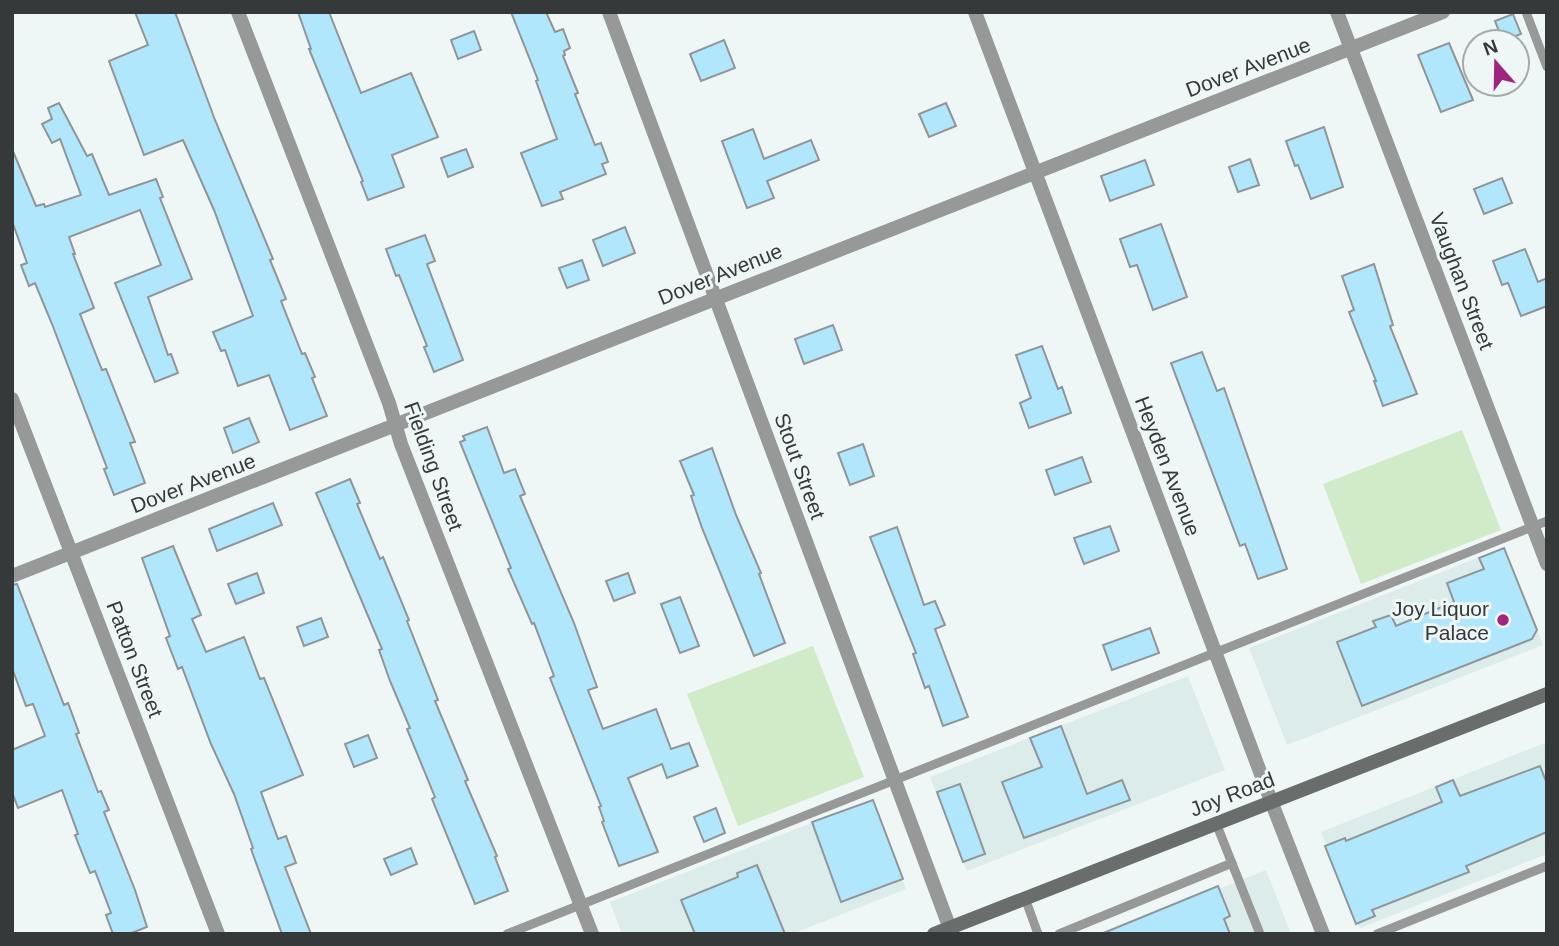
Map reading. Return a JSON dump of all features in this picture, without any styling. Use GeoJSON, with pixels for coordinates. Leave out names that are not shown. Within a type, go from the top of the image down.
{"type":"FeatureCollection","features":[{"type":"Feature","properties":{"kind":"main road","name":"Joy Road"},"geometry":{"type":"LineString","coordinates":[[934,934],[951,931],[1025,898],[1216,822],[1547,694]]}},
{"type":"Feature","properties":{"kind":"street","name":"Fielding Street"},"geometry":{"type":"LineString","coordinates":[[238,12],[401,444],[592,934]]}},
{"type":"Feature","properties":{"kind":"street","name":"Stout Street"},"geometry":{"type":"LineString","coordinates":[[609,12],[951,931]]}},
{"type":"Feature","properties":{"kind":"street","name":"Heyden Avenue"},"geometry":{"type":"LineString","coordinates":[[975,12],[1271,801],[1324,934]]}},
{"type":"Feature","properties":{"kind":"street","name":"Vaughan Street"},"geometry":{"type":"LineString","coordinates":[[1337,12],[1547,564]]}},
{"type":"Feature","properties":{"kind":"street","name":"Dover Avenue"},"geometry":{"type":"LineString","coordinates":[[12,576],[1443,12]]}},
{"type":"Feature","properties":{"kind":"street","name":"Patton Street"},"geometry":{"type":"LineString","coordinates":[[12,399],[218,934]]}},
{"type":"Feature","properties":{"kind":"lane"},"geometry":{"type":"LineString","coordinates":[[1526,12],[1547,67]]}},
{"type":"Feature","properties":{"kind":"lane"},"geometry":{"type":"LineString","coordinates":[[507,934],[1547,521]]}},
{"type":"Feature","properties":{"kind":"lane"},"geometry":{"type":"LineString","coordinates":[[1216,822],[1260,934]]}},
{"type":"Feature","properties":{"kind":"lane"},"geometry":{"type":"LineString","coordinates":[[1059,934],[1232,863]]}},
{"type":"Feature","properties":{"kind":"lane"},"geometry":{"type":"LineString","coordinates":[[1377,934],[1547,866]]}},
{"type":"Feature","properties":{"kind":"lane"},"geometry":{"type":"LineString","coordinates":[[1025,898],[1038,934]]}},
{"type":"Feature","properties":{"kind":"shaded area"},"geometry":{"type":"Polygon","coordinates":[[[1505,547],[1543,645],[1287,745],[1249,648],[1505,547]]]}},
{"type":"Feature","properties":{"kind":"shaded area"},"geometry":{"type":"Polygon","coordinates":[[[1188,676],[1225,770],[967,871],[930,777],[1188,676]]]}},
{"type":"Feature","properties":{"kind":"shaded area"},"geometry":{"type":"Polygon","coordinates":[[[1547,742],[1547,854],[1360,928],[1321,832],[1547,742]]]}},
{"type":"Feature","properties":{"kind":"shaded area"},"geometry":{"type":"Polygon","coordinates":[[[870,800],[906,889],[792,934],[622,934],[610,902],[870,800]]]}},
{"type":"Feature","properties":{"kind":"shaded area"},"geometry":{"type":"Polygon","coordinates":[[[1266,870],[1291,934],[1107,934],[1266,870]]]}},
{"type":"Feature","properties":{"kind":"green space"},"geometry":{"type":"Polygon","coordinates":[[[1462,430],[1501,530],[1361,584],[1323,484],[1462,430]]]}},
{"type":"Feature","properties":{"kind":"green space"},"geometry":{"type":"Polygon","coordinates":[[[813,646],[864,777],[738,826],[687,694],[813,646]]]}},
{"type":"Feature","properties":{"kind":"building"},"geometry":{"type":"Polygon","coordinates":[[[135,12],[175,12],[215,120],[273,259],[270,260],[286,299],[281,301],[302,354],[305,353],[315,377],[312,378],[327,416],[290,430],[269,375],[238,386],[225,350],[221,351],[213,332],[253,316],[214,210],[183,140],[144,155],[109,61],[148,45],[135,12]]]}},
{"type":"Feature","properties":{"kind":"building"},"geometry":{"type":"Polygon","coordinates":[[[298,12],[329,12],[361,93],[411,73],[438,137],[392,155],[404,187],[368,200],[361,182],[363,181],[309,49],[298,12]]]}},
{"type":"Feature","properties":{"kind":"building"},"geometry":{"type":"Polygon","coordinates":[[[511,12],[546,12],[555,32],[563,29],[570,48],[564,51],[563,56],[578,93],[575,94],[595,145],[601,143],[608,162],[602,164],[606,174],[560,192],[563,199],[542,206],[521,153],[557,139],[536,81],[538,80],[511,12]]]}},
{"type":"Feature","properties":{"kind":"building"},"geometry":{"type":"Polygon","coordinates":[[[1513,14],[1519,28],[1498,28],[1495,21],[1513,14]]]}},
{"type":"Feature","properties":{"kind":"building"},"geometry":{"type":"Polygon","coordinates":[[[474,31],[481,50],[458,59],[451,40],[474,31]]]}},
{"type":"Feature","properties":{"kind":"building"},"geometry":{"type":"Polygon","coordinates":[[[724,40],[735,68],[701,81],[690,54],[724,40]]]}},
{"type":"Feature","properties":{"kind":"building"},"geometry":{"type":"Polygon","coordinates":[[[1449,43],[1461,72],[1461,98],[1473,100],[1441,112],[1418,55],[1449,43]]]}},
{"type":"Feature","properties":{"kind":"building"},"geometry":{"type":"Polygon","coordinates":[[[59,103],[87,156],[92,154],[109,195],[156,179],[163,197],[160,198],[192,279],[148,297],[168,355],[171,354],[178,373],[155,382],[115,283],[161,265],[140,210],[69,237],[94,308],[80,314],[102,370],[106,369],[135,442],[130,443],[145,483],[114,495],[104,469],[107,468],[52,324],[35,283],[29,286],[21,265],[27,263],[12,221],[12,149],[36,206],[44,204],[45,207],[81,195],[60,139],[52,143],[42,124],[52,119],[48,108],[59,103]]]}},
{"type":"Feature","properties":{"kind":"building"},"geometry":{"type":"Polygon","coordinates":[[[946,103],[956,126],[929,137],[919,114],[946,103]]]}},
{"type":"Feature","properties":{"kind":"building"},"geometry":{"type":"Polygon","coordinates":[[[1324,127],[1343,187],[1311,199],[1286,141],[1324,127]]]}},
{"type":"Feature","properties":{"kind":"building"},"geometry":{"type":"Polygon","coordinates":[[[753,129],[764,159],[811,140],[819,160],[767,181],[774,198],[747,208],[722,141],[753,129]]]}},
{"type":"Feature","properties":{"kind":"building"},"geometry":{"type":"Polygon","coordinates":[[[466,149],[473,167],[448,177],[441,158],[466,149]]]}},
{"type":"Feature","properties":{"kind":"building"},"geometry":{"type":"Polygon","coordinates":[[[1250,159],[1259,185],[1238,192],[1229,167],[1250,159]]]}},
{"type":"Feature","properties":{"kind":"building"},"geometry":{"type":"Polygon","coordinates":[[[1145,160],[1154,185],[1110,201],[1101,176],[1145,160]]]}},
{"type":"Feature","properties":{"kind":"building"},"geometry":{"type":"Polygon","coordinates":[[[1502,178],[1512,203],[1484,214],[1474,189],[1502,178]]]}},
{"type":"Feature","properties":{"kind":"building"},"geometry":{"type":"Polygon","coordinates":[[[1161,224],[1187,297],[1153,310],[1137,265],[1130,267],[1120,239],[1161,224]]]}},
{"type":"Feature","properties":{"kind":"building"},"geometry":{"type":"Polygon","coordinates":[[[625,227],[635,253],[603,266],[593,240],[625,227]]]}},
{"type":"Feature","properties":{"kind":"building"},"geometry":{"type":"Polygon","coordinates":[[[425,235],[435,261],[427,264],[463,360],[434,372],[424,347],[427,346],[386,249],[425,235]]]}},
{"type":"Feature","properties":{"kind":"building"},"geometry":{"type":"Polygon","coordinates":[[[1525,249],[1538,282],[1547,278],[1547,306],[1521,316],[1508,283],[1502,285],[1493,261],[1525,249]]]}},
{"type":"Feature","properties":{"kind":"building"},"geometry":{"type":"Polygon","coordinates":[[[582,260],[589,280],[567,288],[559,268],[582,260]]]}},
{"type":"Feature","properties":{"kind":"building"},"geometry":{"type":"Polygon","coordinates":[[[1374,264],[1393,325],[1390,326],[1417,394],[1383,406],[1349,312],[1354,310],[1342,276],[1374,264]]]}},
{"type":"Feature","properties":{"kind":"building"},"geometry":{"type":"Polygon","coordinates":[[[833,325],[842,350],[804,364],[795,339],[833,325]]]}},
{"type":"Feature","properties":{"kind":"building"},"geometry":{"type":"Polygon","coordinates":[[[1042,346],[1058,389],[1062,387],[1071,413],[1029,428],[1020,403],[1031,398],[1016,355],[1042,346]]]}},
{"type":"Feature","properties":{"kind":"building"},"geometry":{"type":"Polygon","coordinates":[[[1202,352],[1217,391],[1224,388],[1287,569],[1258,579],[1245,544],[1240,546],[1171,363],[1202,352]]]}},
{"type":"Feature","properties":{"kind":"building"},"geometry":{"type":"Polygon","coordinates":[[[249,418],[259,442],[233,453],[224,428],[249,418]]]}},
{"type":"Feature","properties":{"kind":"building"},"geometry":{"type":"Polygon","coordinates":[[[487,427],[504,473],[515,469],[525,494],[520,496],[574,623],[597,687],[588,690],[603,729],[656,709],[671,749],[689,743],[698,766],[667,778],[662,764],[628,778],[658,852],[619,866],[602,822],[601,806],[550,678],[554,676],[534,623],[532,624],[508,569],[511,568],[460,442],[465,440],[463,436],[487,427]]]}},
{"type":"Feature","properties":{"kind":"building"},"geometry":{"type":"Polygon","coordinates":[[[863,444],[874,476],[850,485],[838,453],[863,444]]]}},
{"type":"Feature","properties":{"kind":"building"},"geometry":{"type":"Polygon","coordinates":[[[712,448],[785,643],[754,656],[702,528],[691,496],[694,495],[680,461],[712,448]]]}},
{"type":"Feature","properties":{"kind":"building"},"geometry":{"type":"Polygon","coordinates":[[[1082,457],[1091,482],[1055,495],[1046,470],[1082,457]]]}},
{"type":"Feature","properties":{"kind":"building"},"geometry":{"type":"Polygon","coordinates":[[[350,479],[360,503],[357,504],[380,559],[383,557],[409,620],[407,621],[438,700],[435,701],[468,780],[465,781],[497,856],[495,857],[508,891],[475,904],[432,799],[435,797],[407,729],[410,728],[379,650],[382,649],[316,493],[350,479]]]}},
{"type":"Feature","properties":{"kind":"building"},"geometry":{"type":"Polygon","coordinates":[[[273,503],[282,525],[217,551],[209,529],[273,503]]]}},
{"type":"Feature","properties":{"kind":"building"},"geometry":{"type":"Polygon","coordinates":[[[1110,526],[1119,551],[1084,564],[1074,538],[1110,526]]]}},
{"type":"Feature","properties":{"kind":"building"},"geometry":{"type":"Polygon","coordinates":[[[897,527],[924,605],[935,601],[945,625],[935,629],[968,717],[943,726],[929,686],[925,688],[913,654],[916,653],[870,537],[897,527]]]}},
{"type":"Feature","properties":{"kind":"building"},"geometry":{"type":"Polygon","coordinates":[[[173,546],[201,615],[192,619],[206,652],[244,637],[260,679],[264,678],[303,775],[261,792],[278,839],[286,836],[296,863],[285,867],[311,934],[282,934],[234,794],[211,744],[182,667],[178,669],[166,638],[170,636],[142,558],[173,546]]]}},
{"type":"Feature","properties":{"kind":"building"},"geometry":{"type":"Polygon","coordinates":[[[1504,548],[1537,630],[1532,639],[1362,706],[1337,642],[1376,627],[1373,621],[1391,615],[1396,626],[1454,602],[1447,583],[1484,569],[1479,558],[1504,548]]]}},
{"type":"Feature","properties":{"kind":"building"},"geometry":{"type":"Polygon","coordinates":[[[257,573],[264,593],[236,604],[228,584],[257,573]]]}},
{"type":"Feature","properties":{"kind":"building"},"geometry":{"type":"Polygon","coordinates":[[[628,573],[635,593],[614,601],[606,581],[628,573]]]}},
{"type":"Feature","properties":{"kind":"building"},"geometry":{"type":"Polygon","coordinates":[[[17,584],[64,705],[68,703],[79,733],[76,734],[98,792],[101,791],[109,810],[104,812],[147,927],[129,934],[113,934],[106,915],[111,913],[95,871],[90,873],[62,790],[18,808],[12,792],[12,750],[45,736],[33,704],[26,706],[12,668],[12,585],[17,584]]]}},
{"type":"Feature","properties":{"kind":"building"},"geometry":{"type":"Polygon","coordinates":[[[680,597],[699,646],[680,653],[661,604],[680,597]]]}},
{"type":"Feature","properties":{"kind":"building"},"geometry":{"type":"Polygon","coordinates":[[[321,618],[328,637],[304,646],[297,627],[321,618]]]}},
{"type":"Feature","properties":{"kind":"building"},"geometry":{"type":"Polygon","coordinates":[[[1150,628],[1159,653],[1112,670],[1103,645],[1150,628]]]}},
{"type":"Feature","properties":{"kind":"building"},"geometry":{"type":"Polygon","coordinates":[[[1061,726],[1087,794],[1122,780],[1130,800],[1024,838],[1002,782],[1042,767],[1030,738],[1061,726]]]}},
{"type":"Feature","properties":{"kind":"building"},"geometry":{"type":"Polygon","coordinates":[[[368,735],[377,758],[354,767],[345,744],[368,735]]]}},
{"type":"Feature","properties":{"kind":"building"},"geometry":{"type":"Polygon","coordinates":[[[1540,766],[1547,784],[1547,832],[1466,866],[1469,872],[1372,910],[1375,916],[1356,924],[1325,846],[1345,838],[1346,841],[1442,802],[1436,787],[1453,780],[1460,796],[1540,766]]]}},
{"type":"Feature","properties":{"kind":"building"},"geometry":{"type":"Polygon","coordinates":[[[960,784],[985,854],[963,862],[937,792],[960,784]]]}},
{"type":"Feature","properties":{"kind":"building"},"geometry":{"type":"Polygon","coordinates":[[[873,800],[903,879],[841,902],[812,822],[873,800]]]}},
{"type":"Feature","properties":{"kind":"building"},"geometry":{"type":"Polygon","coordinates":[[[716,808],[725,833],[704,842],[694,817],[716,808]]]}},
{"type":"Feature","properties":{"kind":"building"},"geometry":{"type":"Polygon","coordinates":[[[411,848],[417,864],[391,875],[384,859],[411,848]]]}},
{"type":"Feature","properties":{"kind":"building"},"geometry":{"type":"Polygon","coordinates":[[[757,865],[785,934],[695,934],[681,900],[738,877],[737,873],[757,865]]]}},
{"type":"Feature","properties":{"kind":"building"},"geometry":{"type":"Polygon","coordinates":[[[1218,886],[1230,916],[1224,919],[1230,934],[1101,934],[1218,886]]]}},
{"type":"Feature","properties":{"kind":"place","name":"Joy Liquor Palace"},"geometry":{"type":"Point","coordinates":[1503,620]}}]}
